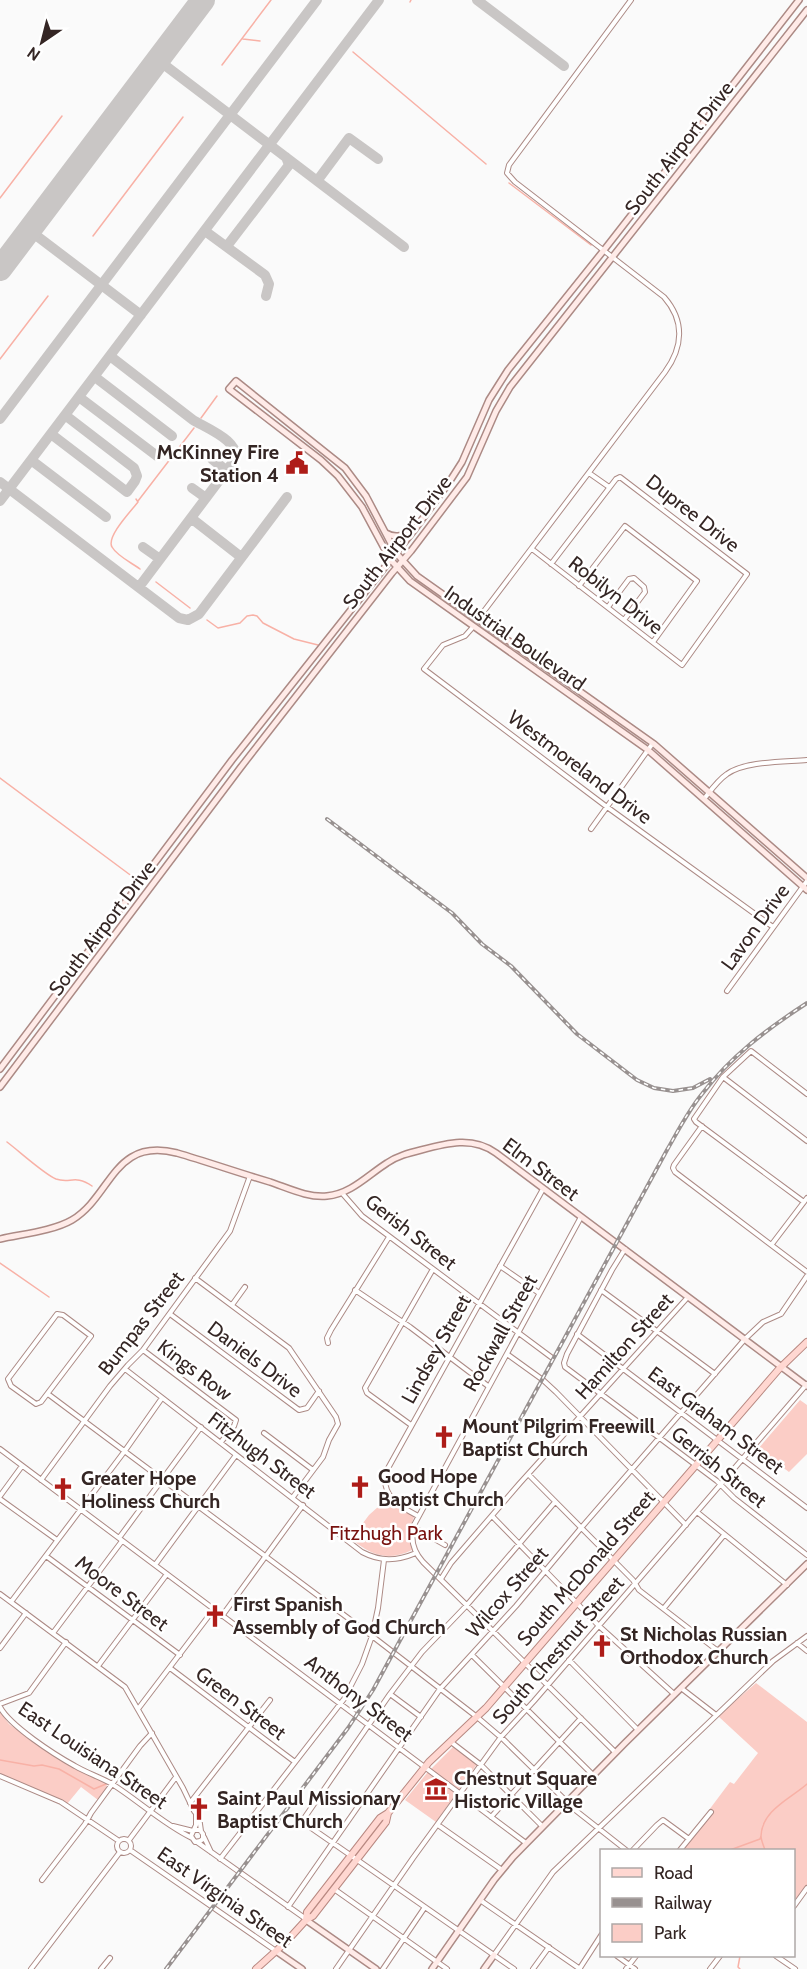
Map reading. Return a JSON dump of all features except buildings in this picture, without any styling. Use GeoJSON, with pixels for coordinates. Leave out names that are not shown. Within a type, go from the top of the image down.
{"type":"FeatureCollection","features":[{"type":"Feature","properties":{"kind":"main road","name":"South Airport Drive"},"geometry":{"type":"LineString","coordinates":[[0,1069],[232,760],[415,530],[462,462],[489,399],[508,370],[799,0]]}},
{"type":"Feature","properties":{"kind":"main road","name":"South Airport Drive"},"geometry":{"type":"LineString","coordinates":[[0,1087],[241,767],[455,494],[475,461],[498,406],[510,387],[807,10]]}},
{"type":"Feature","properties":{"kind":"main road"},"geometry":{"type":"LineString","coordinates":[[743,74],[752,81]]}},
{"type":"Feature","properties":{"kind":"main road"},"geometry":{"type":"LineString","coordinates":[[688,143],[696,150]]}},
{"type":"Feature","properties":{"kind":"main road"},"geometry":{"type":"LineString","coordinates":[[543,327],[551,334]]}},
{"type":"Feature","properties":{"kind":"main road","name":"Industrial Boulevard"},"geometry":{"type":"LineString","coordinates":[[805,888],[648,750],[422,591],[390,559],[362,507],[338,476],[321,460],[229,389],[236,381],[345,468],[366,496],[396,553],[425,582],[653,743],[807,879]]}},
{"type":"Feature","properties":{"kind":"main road"},"geometry":{"type":"LineString","coordinates":[[446,487],[455,494]]}},
{"type":"Feature","properties":{"kind":"main road"},"geometry":{"type":"LineString","coordinates":[[383,530],[392,536],[398,536],[415,530]]}},
{"type":"Feature","properties":{"kind":"main road"},"geometry":{"type":"LineString","coordinates":[[473,627],[478,619]]}},
{"type":"Feature","properties":{"kind":"main road"},"geometry":{"type":"LineString","coordinates":[[559,687],[564,680]]}},
{"type":"Feature","properties":{"kind":"main road"},"geometry":{"type":"LineString","coordinates":[[232,760],[241,767]]}},
{"type":"Feature","properties":{"kind":"main road","name":"Elm Street"},"geometry":{"type":"LineString","coordinates":[[0,1239],[57,1226],[75,1218],[86,1209],[122,1164],[145,1153],[162,1150],[172,1152],[311,1195],[326,1196],[351,1188],[399,1156],[443,1144],[459,1142],[477,1144],[492,1150],[807,1385]]}},
{"type":"Feature","properties":{"kind":"main road","name":"South McDonald Street"},"geometry":{"type":"LineString","coordinates":[[306,1920],[313,1916],[334,1889],[380,1818],[388,1813],[425,1767],[477,1717],[504,1687],[781,1366],[807,1342]]}},
{"type":"Feature","properties":{"kind":"main road"},"geometry":{"type":"LineString","coordinates":[[432,1969],[502,1870],[526,1843],[615,1752],[807,1564]]}},
{"type":"Feature","properties":{"kind":"main road","name":"South McDonald Street"},"geometry":{"type":"LineString","coordinates":[[306,1920],[307,1912],[354,1858]]}},
{"type":"Feature","properties":{"kind":"main road"},"geometry":{"type":"LineString","coordinates":[[256,1969],[306,1920],[376,1969]]}},
{"type":"Feature","properties":{"kind":"main road","name":"East Virginia Street"},"geometry":{"type":"LineString","coordinates":[[276,1951],[302,1969]]}},
{"type":"Feature","properties":{"kind":"main road"},"geometry":{"type":"LineString","coordinates":[[484,1969],[494,1955]]}},
{"type":"Feature","properties":{"kind":"street"},"geometry":{"type":"LineString","coordinates":[[478,619],[669,367],[680,340],[678,320],[670,303],[613,256],[512,180],[506,172],[631,0]]}},
{"type":"Feature","properties":{"kind":"street"},"geometry":{"type":"LineString","coordinates":[[551,564],[609,488],[589,473]]}},
{"type":"Feature","properties":{"kind":"street","name":"Dupree Drive"},"geometry":{"type":"LineString","coordinates":[[609,488],[617,478],[622,478],[747,574],[682,665]]}},
{"type":"Feature","properties":{"kind":"street"},"geometry":{"type":"LineString","coordinates":[[579,586],[625,526],[652,546],[697,581],[653,642]]}},
{"type":"Feature","properties":{"kind":"street","name":"Robilyn Drive"},"geometry":{"type":"LineString","coordinates":[[532,549],[682,665]]}},
{"type":"Feature","properties":{"kind":"street"},"geometry":{"type":"LineString","coordinates":[[608,608],[629,579],[634,578],[644,587],[645,591],[624,620]]}},
{"type":"Feature","properties":{"kind":"street","name":"Westmoreland Drive"},"geometry":{"type":"LineString","coordinates":[[473,627],[465,636],[443,645],[424,669],[607,807],[773,927]]}},
{"type":"Feature","properties":{"kind":"street"},"geometry":{"type":"LineString","coordinates":[[591,829],[653,743]]}},
{"type":"Feature","properties":{"kind":"street"},"geometry":{"type":"LineString","coordinates":[[704,799],[723,777],[738,768],[807,760]]}},
{"type":"Feature","properties":{"kind":"street","name":"Lavon Drive"},"geometry":{"type":"LineString","coordinates":[[727,991],[773,927],[805,888],[807,879]]}},
{"type":"Feature","properties":{"kind":"street"},"geometry":{"type":"LineString","coordinates":[[772,1244],[806,1200],[694,1119],[723,1077],[751,1051],[807,1094]]}},
{"type":"Feature","properties":{"kind":"street"},"geometry":{"type":"LineString","coordinates":[[723,1077],[807,1141]]}},
{"type":"Feature","properties":{"kind":"street"},"geometry":{"type":"LineString","coordinates":[[702,1126],[673,1168],[772,1244],[807,1274]]}},
{"type":"Feature","properties":{"kind":"street","name":"Bumpas Street"},"geometry":{"type":"LineString","coordinates":[[41,1480],[125,1369],[143,1350],[230,1231],[250,1176]]}},
{"type":"Feature","properties":{"kind":"street","name":"Lindsey Street"},"geometry":{"type":"LineString","coordinates":[[418,1516],[394,1502],[388,1494],[385,1481],[388,1468],[543,1189]]}},
{"type":"Feature","properties":{"kind":"street","name":"Gerish Street"},"geometry":{"type":"LineString","coordinates":[[342,1192],[362,1216],[551,1357]]}},
{"type":"Feature","properties":{"kind":"street","name":"Rockwall Street"},"geometry":{"type":"LineString","coordinates":[[413,1527],[581,1217]]}},
{"type":"Feature","properties":{"kind":"street"},"geometry":{"type":"LineString","coordinates":[[328,1343],[327,1338],[331,1330],[389,1237]]}},
{"type":"Feature","properties":{"kind":"street"},"geometry":{"type":"LineString","coordinates":[[578,1334],[626,1249]]}},
{"type":"Feature","properties":{"kind":"street"},"geometry":{"type":"LineString","coordinates":[[500,1266],[540,1293]]}},
{"type":"Feature","properties":{"kind":"street"},"geometry":{"type":"LineString","coordinates":[[411,1425],[367,1393],[365,1388],[433,1269]]}},
{"type":"Feature","properties":{"kind":"street","name":"Wilcox Street"},"geometry":{"type":"LineString","coordinates":[[288,1906],[440,1689],[493,1632],[580,1528],[745,1339],[763,1322],[781,1314],[807,1274]]}},
{"type":"Feature","properties":{"kind":"street"},"geometry":{"type":"LineString","coordinates":[[195,1278],[289,1348],[336,1417],[338,1424],[328,1440],[325,1454],[293,1497]]}},
{"type":"Feature","properties":{"kind":"street"},"geometry":{"type":"LineString","coordinates":[[232,1305],[245,1287]]}},
{"type":"Feature","properties":{"kind":"street"},"geometry":{"type":"LineString","coordinates":[[355,1290],[489,1386]]}},
{"type":"Feature","properties":{"kind":"street"},"geometry":{"type":"LineString","coordinates":[[601,1290],[715,1374]]}},
{"type":"Feature","properties":{"kind":"street","name":"Hamilton Street"},"geometry":{"type":"LineString","coordinates":[[441,1579],[451,1563],[492,1516],[689,1296]]}},
{"type":"Feature","properties":{"kind":"street"},"geometry":{"type":"LineString","coordinates":[[58,1314],[91,1336],[48,1394],[38,1404],[34,1403],[11,1386],[8,1381],[15,1368],[54,1316],[58,1314]]}},
{"type":"Feature","properties":{"kind":"street","name":"Daniels Drive"},"geometry":{"type":"LineString","coordinates":[[170,1314],[299,1410],[307,1408],[319,1391]]}},
{"type":"Feature","properties":{"kind":"street"},"geometry":{"type":"LineString","coordinates":[[272,1334],[275,1329]]}},
{"type":"Feature","properties":{"kind":"street","name":"Gerrish Street"},"geometry":{"type":"LineString","coordinates":[[578,1334],[567,1354],[564,1363],[566,1367],[696,1465],[807,1555]]}},
{"type":"Feature","properties":{"kind":"street","name":"East Graham Street"},"geometry":{"type":"LineString","coordinates":[[578,1334],[807,1508]]}},
{"type":"Feature","properties":{"kind":"street","name":"Kings Row"},"geometry":{"type":"LineString","coordinates":[[143,1350],[233,1417],[235,1423],[221,1443]]}},
{"type":"Feature","properties":{"kind":"street"},"geometry":{"type":"LineString","coordinates":[[507,1354],[543,1380],[686,1525]]}},
{"type":"Feature","properties":{"kind":"street","name":"Fitzhugh Street"},"geometry":{"type":"LineString","coordinates":[[125,1369],[362,1552],[384,1560]]}},
{"type":"Feature","properties":{"kind":"street","name":"South Chestnut Street"},"geometry":{"type":"LineString","coordinates":[[336,1969],[501,1737],[807,1385]]}},
{"type":"Feature","properties":{"kind":"street"},"geometry":{"type":"LineString","coordinates":[[48,1394],[477,1717],[501,1737],[566,1803],[623,1849]]}},
{"type":"Feature","properties":{"kind":"street"},"geometry":{"type":"LineString","coordinates":[[11,1602],[162,1398]]}},
{"type":"Feature","properties":{"kind":"street"},"geometry":{"type":"LineString","coordinates":[[53,1633],[201,1427]]}},
{"type":"Feature","properties":{"kind":"street"},"geometry":{"type":"LineString","coordinates":[[264,1432],[312,1470]]}},
{"type":"Feature","properties":{"kind":"street","name":"Anthony Street"},"geometry":{"type":"LineString","coordinates":[[0,1449],[526,1843]]}},
{"type":"Feature","properties":{"kind":"street"},"geometry":{"type":"LineString","coordinates":[[155,1565],[236,1455]]}},
{"type":"Feature","properties":{"kind":"street"},"geometry":{"type":"LineString","coordinates":[[22,1466],[0,1497],[57,1540]]}},
{"type":"Feature","properties":{"kind":"street"},"geometry":{"type":"LineString","coordinates":[[529,1475],[613,1560],[639,1590],[718,1651]]}},
{"type":"Feature","properties":{"kind":"street"},"geometry":{"type":"LineString","coordinates":[[514,1969],[307,1825],[304,1819],[411,1666],[467,1605],[555,1502]]}},
{"type":"Feature","properties":{"kind":"street"},"geometry":{"type":"LineString","coordinates":[[222,1616],[303,1505]]}},
{"type":"Feature","properties":{"kind":"street"},"geometry":{"type":"LineString","coordinates":[[697,1512],[787,1585]]}},
{"type":"Feature","properties":{"kind":"street"},"geometry":{"type":"LineString","coordinates":[[492,1516],[599,1626],[674,1694]]}},
{"type":"Feature","properties":{"kind":"street"},"geometry":{"type":"LineString","coordinates":[[445,1545],[413,1527],[416,1553],[615,1752]]}},
{"type":"Feature","properties":{"kind":"street"},"geometry":{"type":"LineString","coordinates":[[664,1608],[724,1534]]}},
{"type":"Feature","properties":{"kind":"street"},"geometry":{"type":"LineString","coordinates":[[220,1859],[341,1704],[362,1664],[372,1636],[384,1560],[402,1558],[416,1553]]}},
{"type":"Feature","properties":{"kind":"street","name":"Moore Street"},"geometry":{"type":"LineString","coordinates":[[46,1556],[180,1655]]}},
{"type":"Feature","properties":{"kind":"street"},"geometry":{"type":"LineString","coordinates":[[98,1666],[167,1574]]}},
{"type":"Feature","properties":{"kind":"street"},"geometry":{"type":"LineString","coordinates":[[0,1594],[125,1687],[199,1817],[201,1831],[211,1852]]}},
{"type":"Feature","properties":{"kind":"street"},"geometry":{"type":"LineString","coordinates":[[138,1708],[214,1609]]}},
{"type":"Feature","properties":{"kind":"street"},"geometry":{"type":"LineString","coordinates":[[0,1648],[26,1613]]}},
{"type":"Feature","properties":{"kind":"street"},"geometry":{"type":"LineString","coordinates":[[494,1955],[553,1872],[773,1661],[807,1636]]}},
{"type":"Feature","properties":{"kind":"street"},"geometry":{"type":"LineString","coordinates":[[0,1705],[29,1693],[66,1642]]}},
{"type":"Feature","properties":{"kind":"street"},"geometry":{"type":"LineString","coordinates":[[797,1643],[807,1651]]}},
{"type":"Feature","properties":{"kind":"street"},"geometry":{"type":"LineString","coordinates":[[472,1655],[593,1775]]}},
{"type":"Feature","properties":{"kind":"street"},"geometry":{"type":"LineString","coordinates":[[568,1660],[638,1730]]}},
{"type":"Feature","properties":{"kind":"street","name":"Green Street"},"geometry":{"type":"LineString","coordinates":[[170,1668],[295,1762]]}},
{"type":"Feature","properties":{"kind":"street"},"geometry":{"type":"LineString","coordinates":[[681,1688],[716,1715]]}},
{"type":"Feature","properties":{"kind":"street"},"geometry":{"type":"LineString","coordinates":[[390,1694],[421,1717]]}},
{"type":"Feature","properties":{"kind":"street"},"geometry":{"type":"LineString","coordinates":[[190,1803],[270,1700]]}},
{"type":"Feature","properties":{"kind":"street","name":"East Louisiana Street"},"geometry":{"type":"LineString","coordinates":[[0,1705],[7,1718],[15,1725],[75,1766],[112,1784],[173,1826],[178,1832],[192,1838]]}},
{"type":"Feature","properties":{"kind":"street"},"geometry":{"type":"LineString","coordinates":[[491,1817],[581,1718]]}},
{"type":"Feature","properties":{"kind":"street"},"geometry":{"type":"LineString","coordinates":[[42,1880],[136,1751],[152,1733]]}},
{"type":"Feature","properties":{"kind":"street"},"geometry":{"type":"LineString","coordinates":[[451,1742],[481,1765],[542,1826]]}},
{"type":"Feature","properties":{"kind":"street"},"geometry":{"type":"LineString","coordinates":[[0,1776],[61,1803],[119,1841]]}},
{"type":"Feature","properties":{"kind":"street"},"geometry":{"type":"LineString","coordinates":[[129,1840],[176,1776]]}},
{"type":"Feature","properties":{"kind":"street"},"geometry":{"type":"LineString","coordinates":[[682,1849],[711,1812]]}},
{"type":"Feature","properties":{"kind":"street"},"geometry":{"type":"LineString","coordinates":[[196,1814],[192,1838],[306,1920]]}},
{"type":"Feature","properties":{"kind":"street"},"geometry":{"type":"LineString","coordinates":[[635,1849],[663,1820],[689,1839]]}},
{"type":"Feature","properties":{"kind":"street"},"geometry":{"type":"LineString","coordinates":[[438,1825],[502,1870]]}},
{"type":"Feature","properties":{"kind":"street","name":"East Louisiana Street"},"geometry":{"type":"LineString","coordinates":[[173,1826],[194,1831]]}},
{"type":"Feature","properties":{"kind":"street"},"geometry":{"type":"LineString","coordinates":[[194,1831],[201,1831]]}},
{"type":"Feature","properties":{"kind":"street"},"geometry":{"type":"LineString","coordinates":[[197,1842],[204,1837]]}},
{"type":"Feature","properties":{"kind":"street"},"geometry":{"type":"LineString","coordinates":[[120,1852],[117,1847],[119,1841],[124,1838],[129,1840]]}},
{"type":"Feature","properties":{"kind":"street"},"geometry":{"type":"LineString","coordinates":[[120,1852],[126,1853],[130,1850],[129,1840]]}},
{"type":"Feature","properties":{"kind":"street","name":"East Virginia Street"},"geometry":{"type":"LineString","coordinates":[[130,1850],[276,1951]]}},
{"type":"Feature","properties":{"kind":"street"},"geometry":{"type":"LineString","coordinates":[[32,1969],[120,1852]]}},
{"type":"Feature","properties":{"kind":"street"},"geometry":{"type":"LineString","coordinates":[[795,1905],[807,1888]]}},
{"type":"Feature","properties":{"kind":"street"},"geometry":{"type":"LineString","coordinates":[[334,1889],[447,1969]]}},
{"type":"Feature","properties":{"kind":"street"},"geometry":{"type":"LineString","coordinates":[[480,1900],[580,1969],[600,1942]]}},
{"type":"Feature","properties":{"kind":"street"},"geometry":{"type":"LineString","coordinates":[[383,1969],[425,1907]]}},
{"type":"Feature","properties":{"kind":"street"},"geometry":{"type":"LineString","coordinates":[[533,1969],[549,1947]]}},
{"type":"Feature","properties":{"kind":"street"},"geometry":{"type":"LineString","coordinates":[[710,1969],[719,1957]]}},
{"type":"Feature","properties":{"kind":"street"},"geometry":{"type":"LineString","coordinates":[[778,1957],[795,1969]]}},
{"type":"Feature","properties":{"kind":"street"},"geometry":{"type":"LineString","coordinates":[[101,1969],[110,1958]]}},
{"type":"Feature","properties":{"kind":"street"},"geometry":{"type":"LineString","coordinates":[[784,1969],[788,1964]]}},
{"type":"Feature","properties":{"kind":"street"},"geometry":{"type":"LineString","coordinates":[[628,1967],[635,1969]]}},
{"type":"Feature","properties":{"kind":"green space"},"geometry":{"type":"Polygon","coordinates":[[[800,1400],[807,1405],[807,1454],[789,1472],[758,1449],[800,1400]]]}},
{"type":"Feature","properties":{"kind":"green space","name":"Fitzhugh Park"},"geometry":{"type":"Polygon","coordinates":[[[388,1498],[414,1517],[410,1528],[412,1550],[395,1556],[373,1553],[351,1539],[369,1515],[388,1498]]]}},
{"type":"Feature","properties":{"kind":"green space"},"geometry":{"type":"Polygon","coordinates":[[[756,1683],[807,1722],[807,1885],[795,1901],[795,1849],[683,1849],[712,1813],[709,1810],[730,1782],[734,1784],[758,1753],[718,1716],[756,1683]]]}},
{"type":"Feature","properties":{"kind":"green space"},"geometry":{"type":"Polygon","coordinates":[[[0,1712],[9,1724],[70,1766],[107,1784],[98,1800],[81,1787],[67,1804],[0,1774],[0,1712]]]}},
{"type":"Feature","properties":{"kind":"green space","name":"Chestnut Square Historic Village"},"geometry":{"type":"Polygon","coordinates":[[[454,1746],[477,1764],[436,1822],[405,1800],[427,1773],[454,1746]]]}},
{"type":"Feature","properties":{"kind":"waterway"},"geometry":{"type":"LineString","coordinates":[[222,65],[271,0]]}},
{"type":"Feature","properties":{"kind":"waterway"},"geometry":{"type":"LineString","coordinates":[[243,39],[260,41]]}},
{"type":"Feature","properties":{"kind":"waterway"},"geometry":{"type":"LineString","coordinates":[[353,52],[486,164]]}},
{"type":"Feature","properties":{"kind":"waterway"},"geometry":{"type":"LineString","coordinates":[[0,198],[62,116]]}},
{"type":"Feature","properties":{"kind":"waterway"},"geometry":{"type":"LineString","coordinates":[[93,236],[183,117]]}},
{"type":"Feature","properties":{"kind":"waterway"},"geometry":{"type":"LineString","coordinates":[[509,183],[591,245]]}},
{"type":"Feature","properties":{"kind":"waterway"},"geometry":{"type":"LineString","coordinates":[[0,359],[48,296]]}},
{"type":"Feature","properties":{"kind":"waterway"},"geometry":{"type":"LineString","coordinates":[[201,418],[217,396]]}},
{"type":"Feature","properties":{"kind":"waterway"},"geometry":{"type":"LineString","coordinates":[[138,501],[194,428]]}},
{"type":"Feature","properties":{"kind":"waterway"},"geometry":{"type":"LineString","coordinates":[[136,499],[138,502],[120,524],[111,543],[117,553],[140,569]]}},
{"type":"Feature","properties":{"kind":"waterway"},"geometry":{"type":"LineString","coordinates":[[156,582],[190,608]]}},
{"type":"Feature","properties":{"kind":"waterway"},"geometry":{"type":"LineString","coordinates":[[207,620],[218,628],[240,623],[247,616],[253,615],[263,623],[294,639],[318,645]]}},
{"type":"Feature","properties":{"kind":"waterway"},"geometry":{"type":"LineString","coordinates":[[0,778],[137,880]]}},
{"type":"Feature","properties":{"kind":"waterway"},"geometry":{"type":"LineString","coordinates":[[7,1142],[56,1179],[77,1180],[92,1186]]}},
{"type":"Feature","properties":{"kind":"waterway"},"geometry":{"type":"LineString","coordinates":[[0,1263],[49,1297]]}},
{"type":"Feature","properties":{"kind":"waterway"},"geometry":{"type":"LineString","coordinates":[[0,1760],[59,1769],[94,1789],[106,1784]]}},
{"type":"Feature","properties":{"kind":"waterway"},"geometry":{"type":"LineString","coordinates":[[765,1849],[761,1836],[766,1819],[778,1806],[807,1784]]}},
{"type":"Feature","properties":{"kind":"waterway"},"geometry":{"type":"LineString","coordinates":[[733,1849],[760,1839],[761,1836]]}},
{"type":"Feature","properties":{"kind":"waterway"},"geometry":{"type":"LineString","coordinates":[[740,1957],[738,1967],[740,1969]]}},
{"type":"Feature","properties":{"kind":"taxiway"},"geometry":{"type":"LineString","coordinates":[[0,419],[317,0]]}},
{"type":"Feature","properties":{"kind":"taxiway"},"geometry":{"type":"LineString","coordinates":[[0,501],[379,0]]}},
{"type":"Feature","properties":{"kind":"taxiway"},"geometry":{"type":"LineString","coordinates":[[477,0],[564,66]]}},
{"type":"Feature","properties":{"kind":"taxiway"},"geometry":{"type":"LineString","coordinates":[[158,60],[404,247]]}},
{"type":"Feature","properties":{"kind":"taxiway"},"geometry":{"type":"LineString","coordinates":[[317,181],[349,138],[378,159]]}},
{"type":"Feature","properties":{"kind":"taxiway"},"geometry":{"type":"LineString","coordinates":[[227,246],[289,165],[286,157]]}},
{"type":"Feature","properties":{"kind":"taxiway"},"geometry":{"type":"LineString","coordinates":[[29,230],[141,315]]}},
{"type":"Feature","properties":{"kind":"taxiway"},"geometry":{"type":"LineString","coordinates":[[205,231],[265,275],[269,284],[266,296]]}},
{"type":"Feature","properties":{"kind":"taxiway"},"geometry":{"type":"LineString","coordinates":[[110,356],[193,420],[229,442],[235,455],[233,462],[139,587]]}},
{"type":"Feature","properties":{"kind":"taxiway"},"geometry":{"type":"LineString","coordinates":[[95,377],[172,436]]}},
{"type":"Feature","properties":{"kind":"taxiway"},"geometry":{"type":"LineString","coordinates":[[79,397],[157,456]]}},
{"type":"Feature","properties":{"kind":"taxiway"},"geometry":{"type":"LineString","coordinates":[[51,434],[127,492],[137,476],[134,468],[65,415]]}},
{"type":"Feature","properties":{"kind":"taxiway"},"geometry":{"type":"LineString","coordinates":[[212,459],[227,471]]}},
{"type":"Feature","properties":{"kind":"taxiway"},"geometry":{"type":"LineString","coordinates":[[31,460],[106,517]]}},
{"type":"Feature","properties":{"kind":"taxiway"},"geometry":{"type":"LineString","coordinates":[[0,482],[179,618],[188,620],[199,614],[287,497]]}},
{"type":"Feature","properties":{"kind":"taxiway"},"geometry":{"type":"LineString","coordinates":[[192,488],[206,498]]}},
{"type":"Feature","properties":{"kind":"taxiway"},"geometry":{"type":"LineString","coordinates":[[191,518],[241,557]]}},
{"type":"Feature","properties":{"kind":"taxiway"},"geometry":{"type":"LineString","coordinates":[[143,547],[160,559]]}},
{"type":"Feature","properties":{"kind":"runway"},"geometry":{"type":"LineString","coordinates":[[0,269],[203,0]]}},
{"type":"Feature","properties":{"kind":"railway"},"geometry":{"type":"LineString","coordinates":[[327,819],[452,913],[482,944],[511,966],[577,1034],[637,1080],[654,1088],[673,1091],[693,1088],[710,1079]]}},
{"type":"Feature","properties":{"kind":"railway"},"geometry":{"type":"LineString","coordinates":[[166,1969],[348,1728],[373,1690],[692,1107],[737,1055],[807,1003]]}},
{"type":"Feature","properties":{"kind":"place","name":"McKinney Fire Station 4"},"geometry":{"type":"Point","coordinates":[297,463]}},
{"type":"Feature","properties":{"kind":"place","name":"Mount Pilgrim Freewill Baptist Church"},"geometry":{"type":"Point","coordinates":[444,1437]}},
{"type":"Feature","properties":{"kind":"place","name":"Good Hope Baptist Church"},"geometry":{"type":"Point","coordinates":[360,1487]}},
{"type":"Feature","properties":{"kind":"place","name":"Greater Hope Holiness Church"},"geometry":{"type":"Point","coordinates":[63,1489]}},
{"type":"Feature","properties":{"kind":"place","name":"First Spanish Assembly of God Church"},"geometry":{"type":"Point","coordinates":[215,1616]}},
{"type":"Feature","properties":{"kind":"place","name":"St Nicholas Russian Orthodox Church"},"geometry":{"type":"Point","coordinates":[602,1646]}},
{"type":"Feature","properties":{"kind":"place","name":"Chestnut Square Historic Village"},"geometry":{"type":"Point","coordinates":[436,1789]}},
{"type":"Feature","properties":{"kind":"place","name":"Saint Paul Missionary Baptist Church"},"geometry":{"type":"Point","coordinates":[199,1809]}}]}
